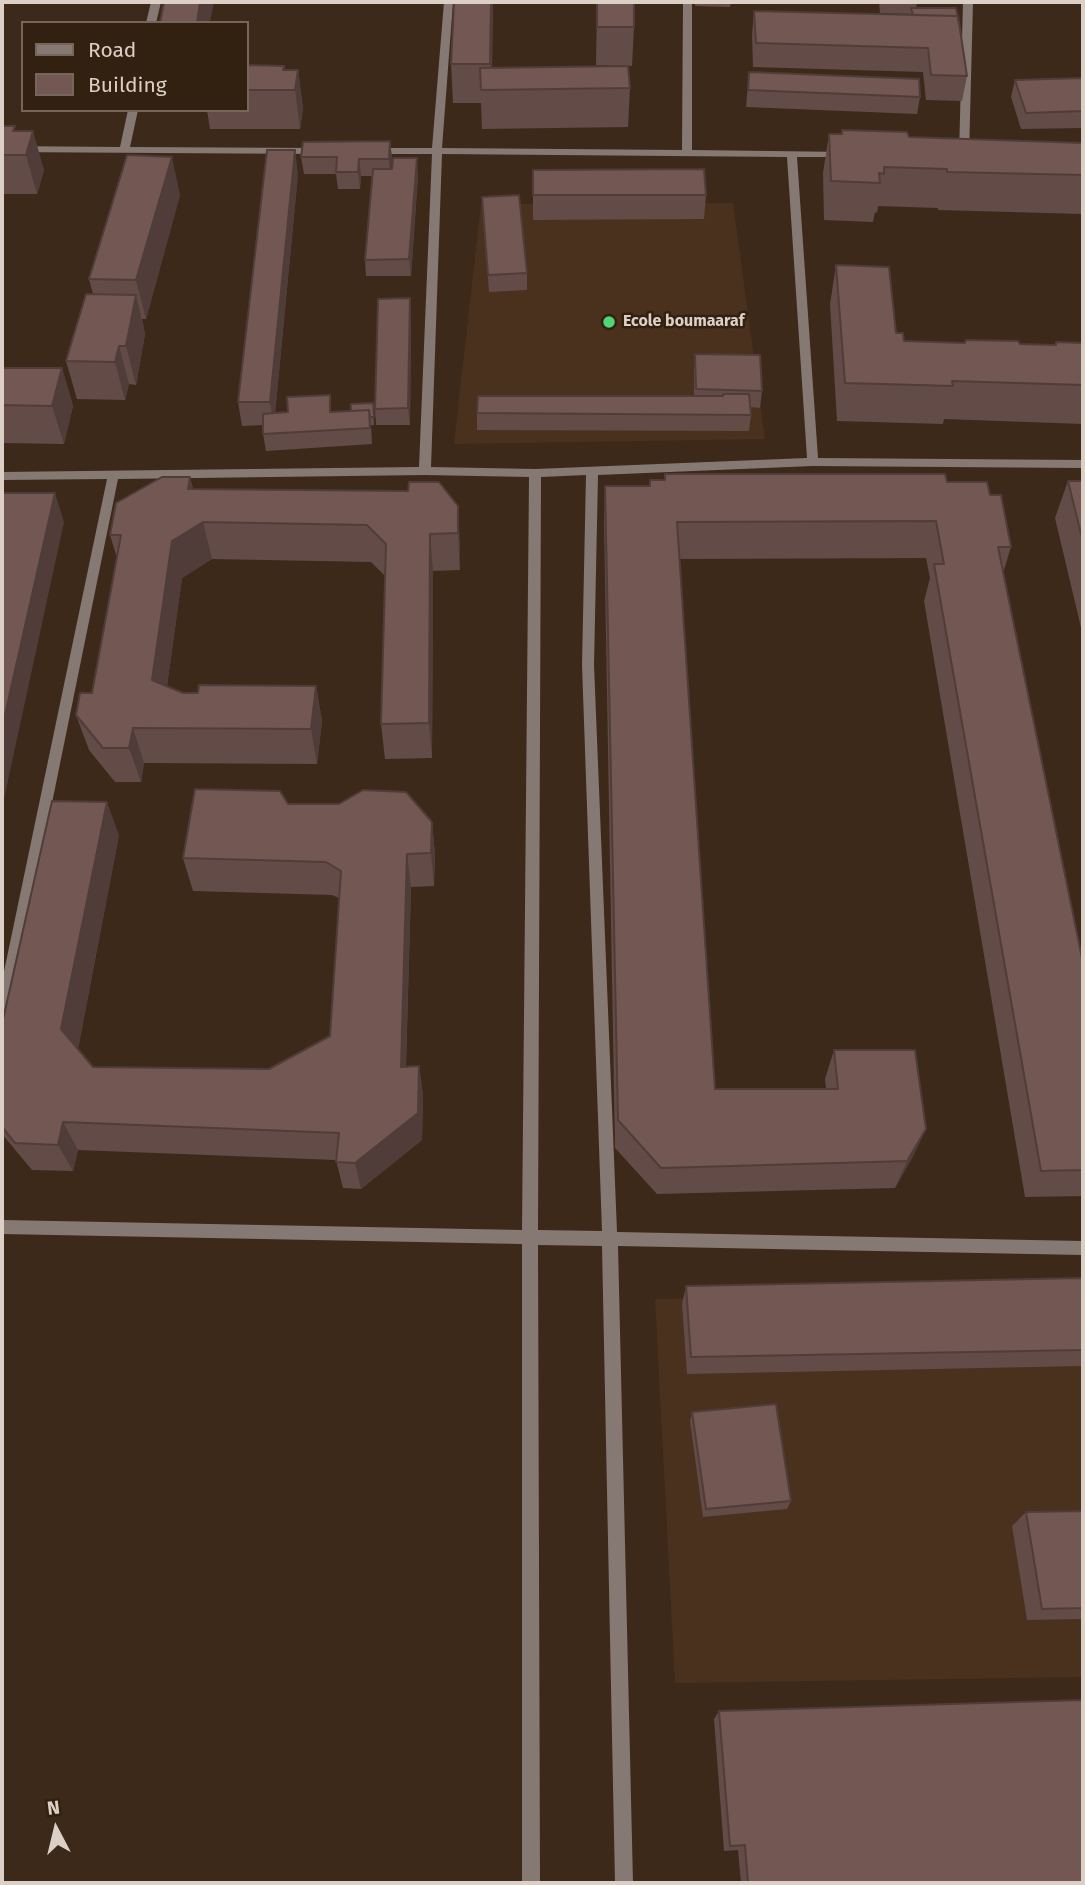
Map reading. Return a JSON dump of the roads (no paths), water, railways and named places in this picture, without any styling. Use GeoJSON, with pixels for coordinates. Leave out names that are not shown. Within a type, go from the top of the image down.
{"type":"FeatureCollection","features":[{"type":"Feature","properties":{"kind":"street"},"geometry":{"type":"LineString","coordinates":[[151,21],[156,2]]}},
{"type":"Feature","properties":{"kind":"street"},"geometry":{"type":"LineString","coordinates":[[425,471],[437,152],[447,2]]}},
{"type":"Feature","properties":{"kind":"street"},"geometry":{"type":"LineString","coordinates":[[687,153],[688,2]]}},
{"type":"Feature","properties":{"kind":"street"},"geometry":{"type":"LineString","coordinates":[[964,155],[968,2]]}},
{"type":"Feature","properties":{"kind":"street"},"geometry":{"type":"LineString","coordinates":[[124,150],[133,112]]}},
{"type":"Feature","properties":{"kind":"street"},"geometry":{"type":"LineString","coordinates":[[2,149],[328,151]]}},
{"type":"Feature","properties":{"kind":"street"},"geometry":{"type":"LineString","coordinates":[[356,151],[858,154]]}},
{"type":"Feature","properties":{"kind":"street"},"geometry":{"type":"LineString","coordinates":[[792,153],[813,462]]}},
{"type":"Feature","properties":{"kind":"street"},"geometry":{"type":"LineString","coordinates":[[951,155],[978,155]]}},
{"type":"Feature","properties":{"kind":"street"},"geometry":{"type":"LineString","coordinates":[[2,476],[535,472],[813,462],[1083,464]]}},
{"type":"Feature","properties":{"kind":"street"},"geometry":{"type":"LineString","coordinates":[[592,470],[587,665],[610,1240],[624,1883]]}},
{"type":"Feature","properties":{"kind":"street"},"geometry":{"type":"LineString","coordinates":[[531,1883],[530,1238],[535,472]]}},
{"type":"Feature","properties":{"kind":"street"},"geometry":{"type":"LineString","coordinates":[[2,1014],[113,477]]}},
{"type":"Feature","properties":{"kind":"street"},"geometry":{"type":"LineString","coordinates":[[2,1227],[1083,1248]]}},
{"type":"Feature","properties":{"kind":"place","name":"Ecole boumaaraf"},"geometry":{"type":"Point","coordinates":[609,322]}}]}
